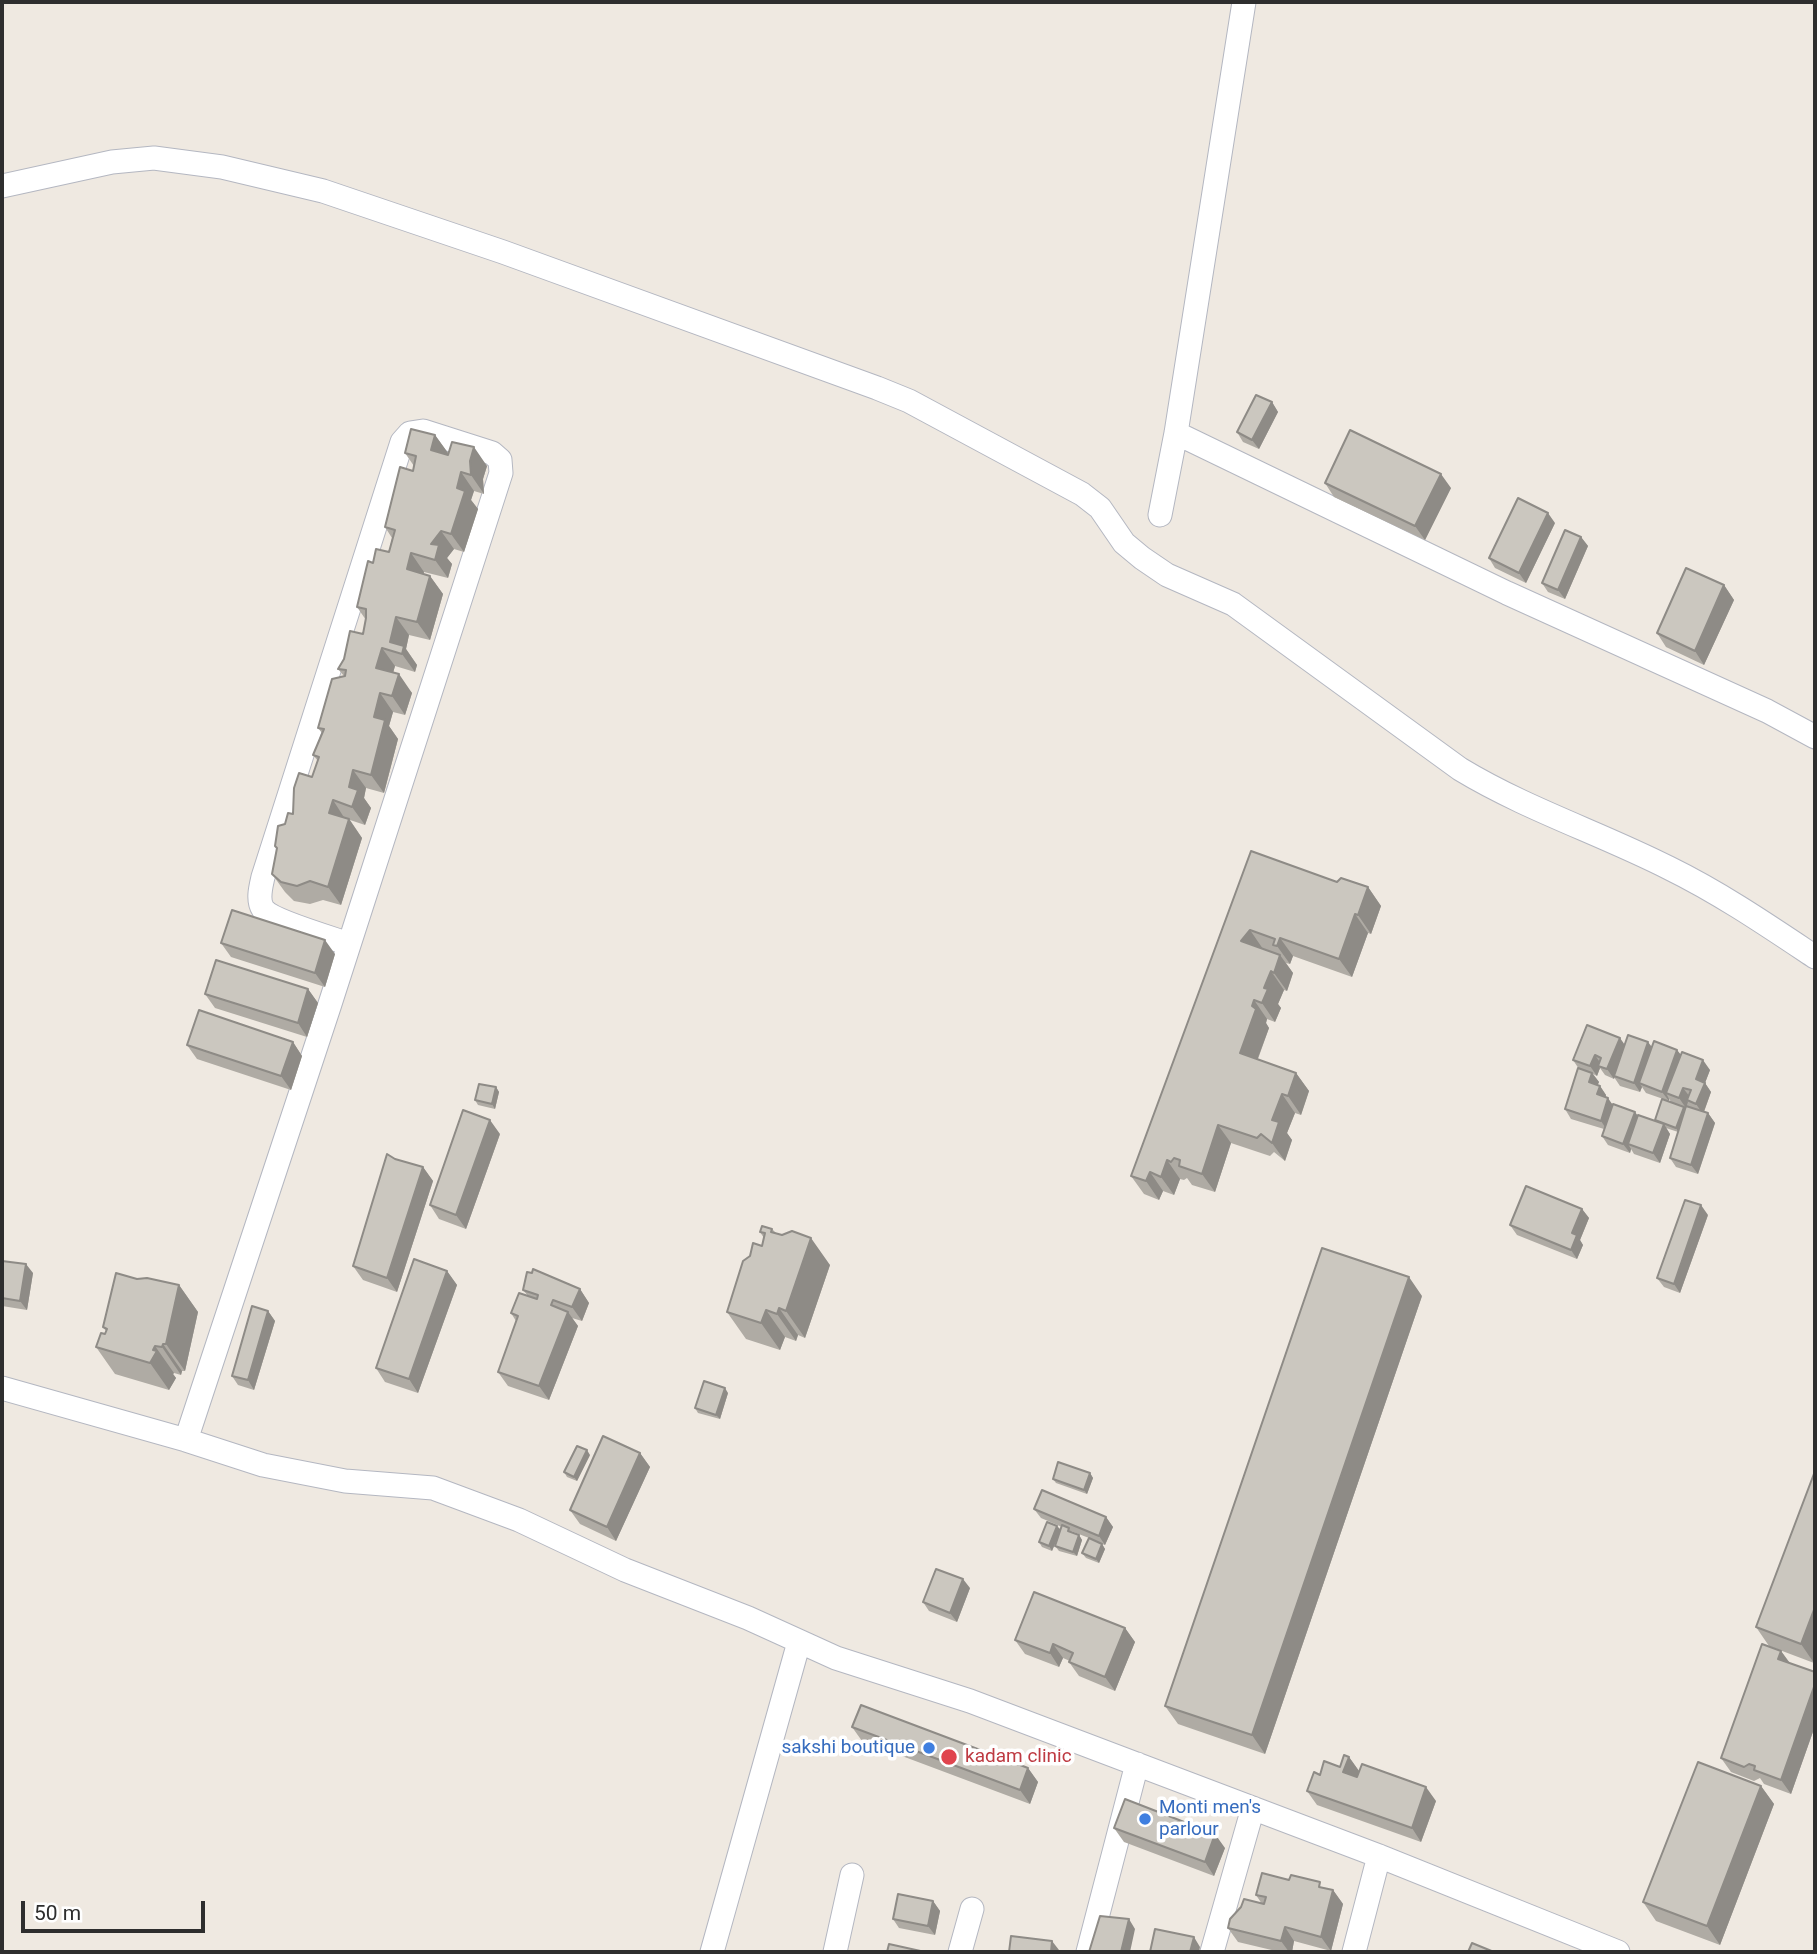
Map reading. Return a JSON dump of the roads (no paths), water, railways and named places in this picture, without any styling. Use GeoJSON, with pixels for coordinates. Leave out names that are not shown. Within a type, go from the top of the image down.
{"type":"FeatureCollection","features":[{"type":"Feature","properties":{"kind":"street"},"geometry":{"type":"LineString","coordinates":[[1160,515],[1176,433],[1244,2]]}},
{"type":"Feature","properties":{"kind":"street"},"geometry":{"type":"LineString","coordinates":[[2,186],[112,162],[154,158],[192,161],[272,177],[323,191],[503,252],[898,397],[1082,494],[1100,508],[1124,543],[1142,558],[1167,575],[1233,604],[1460,769],[1492,788],[1668,867],[1750,914],[1815,957]]}},
{"type":"Feature","properties":{"kind":"street"},"geometry":{"type":"LineString","coordinates":[[186,1440],[349,944],[500,473],[500,460],[492,453],[423,431],[410,433],[402,442],[263,877],[260,897],[263,908],[275,917],[349,944]]}},
{"type":"Feature","properties":{"kind":"street"},"geometry":{"type":"LineString","coordinates":[[1176,433],[1507,593],[1767,711],[1815,737]]}},
{"type":"Feature","properties":{"kind":"street"},"geometry":{"type":"LineString","coordinates":[[2,1388],[186,1440],[262,1465],[345,1481],[433,1488],[519,1520],[613,1564],[748,1618],[836,1658],[970,1701],[1379,1856],[1618,1952]]}},
{"type":"Feature","properties":{"kind":"street"},"geometry":{"type":"LineString","coordinates":[[712,1952],[799,1642]]}},
{"type":"Feature","properties":{"kind":"street"},"geometry":{"type":"LineString","coordinates":[[1088,1952],[1137,1764]]}},
{"type":"Feature","properties":{"kind":"street"},"geometry":{"type":"LineString","coordinates":[[1212,1952],[1253,1808]]}},
{"type":"Feature","properties":{"kind":"street"},"geometry":{"type":"LineString","coordinates":[[1354,1952],[1379,1856]]}},
{"type":"Feature","properties":{"kind":"street"},"geometry":{"type":"LineString","coordinates":[[835,1952],[852,1875]]}},
{"type":"Feature","properties":{"kind":"street"},"geometry":{"type":"LineString","coordinates":[[960,1952],[972,1909]]}},
{"type":"Feature","properties":{"kind":"place","name":"sakshi boutique"},"geometry":{"type":"Point","coordinates":[929,1748]}},
{"type":"Feature","properties":{"kind":"place","name":"kadam clinic"},"geometry":{"type":"Point","coordinates":[949,1757]}},
{"type":"Feature","properties":{"kind":"place","name":"Monti men's parlour"},"geometry":{"type":"Point","coordinates":[1145,1819]}}]}
